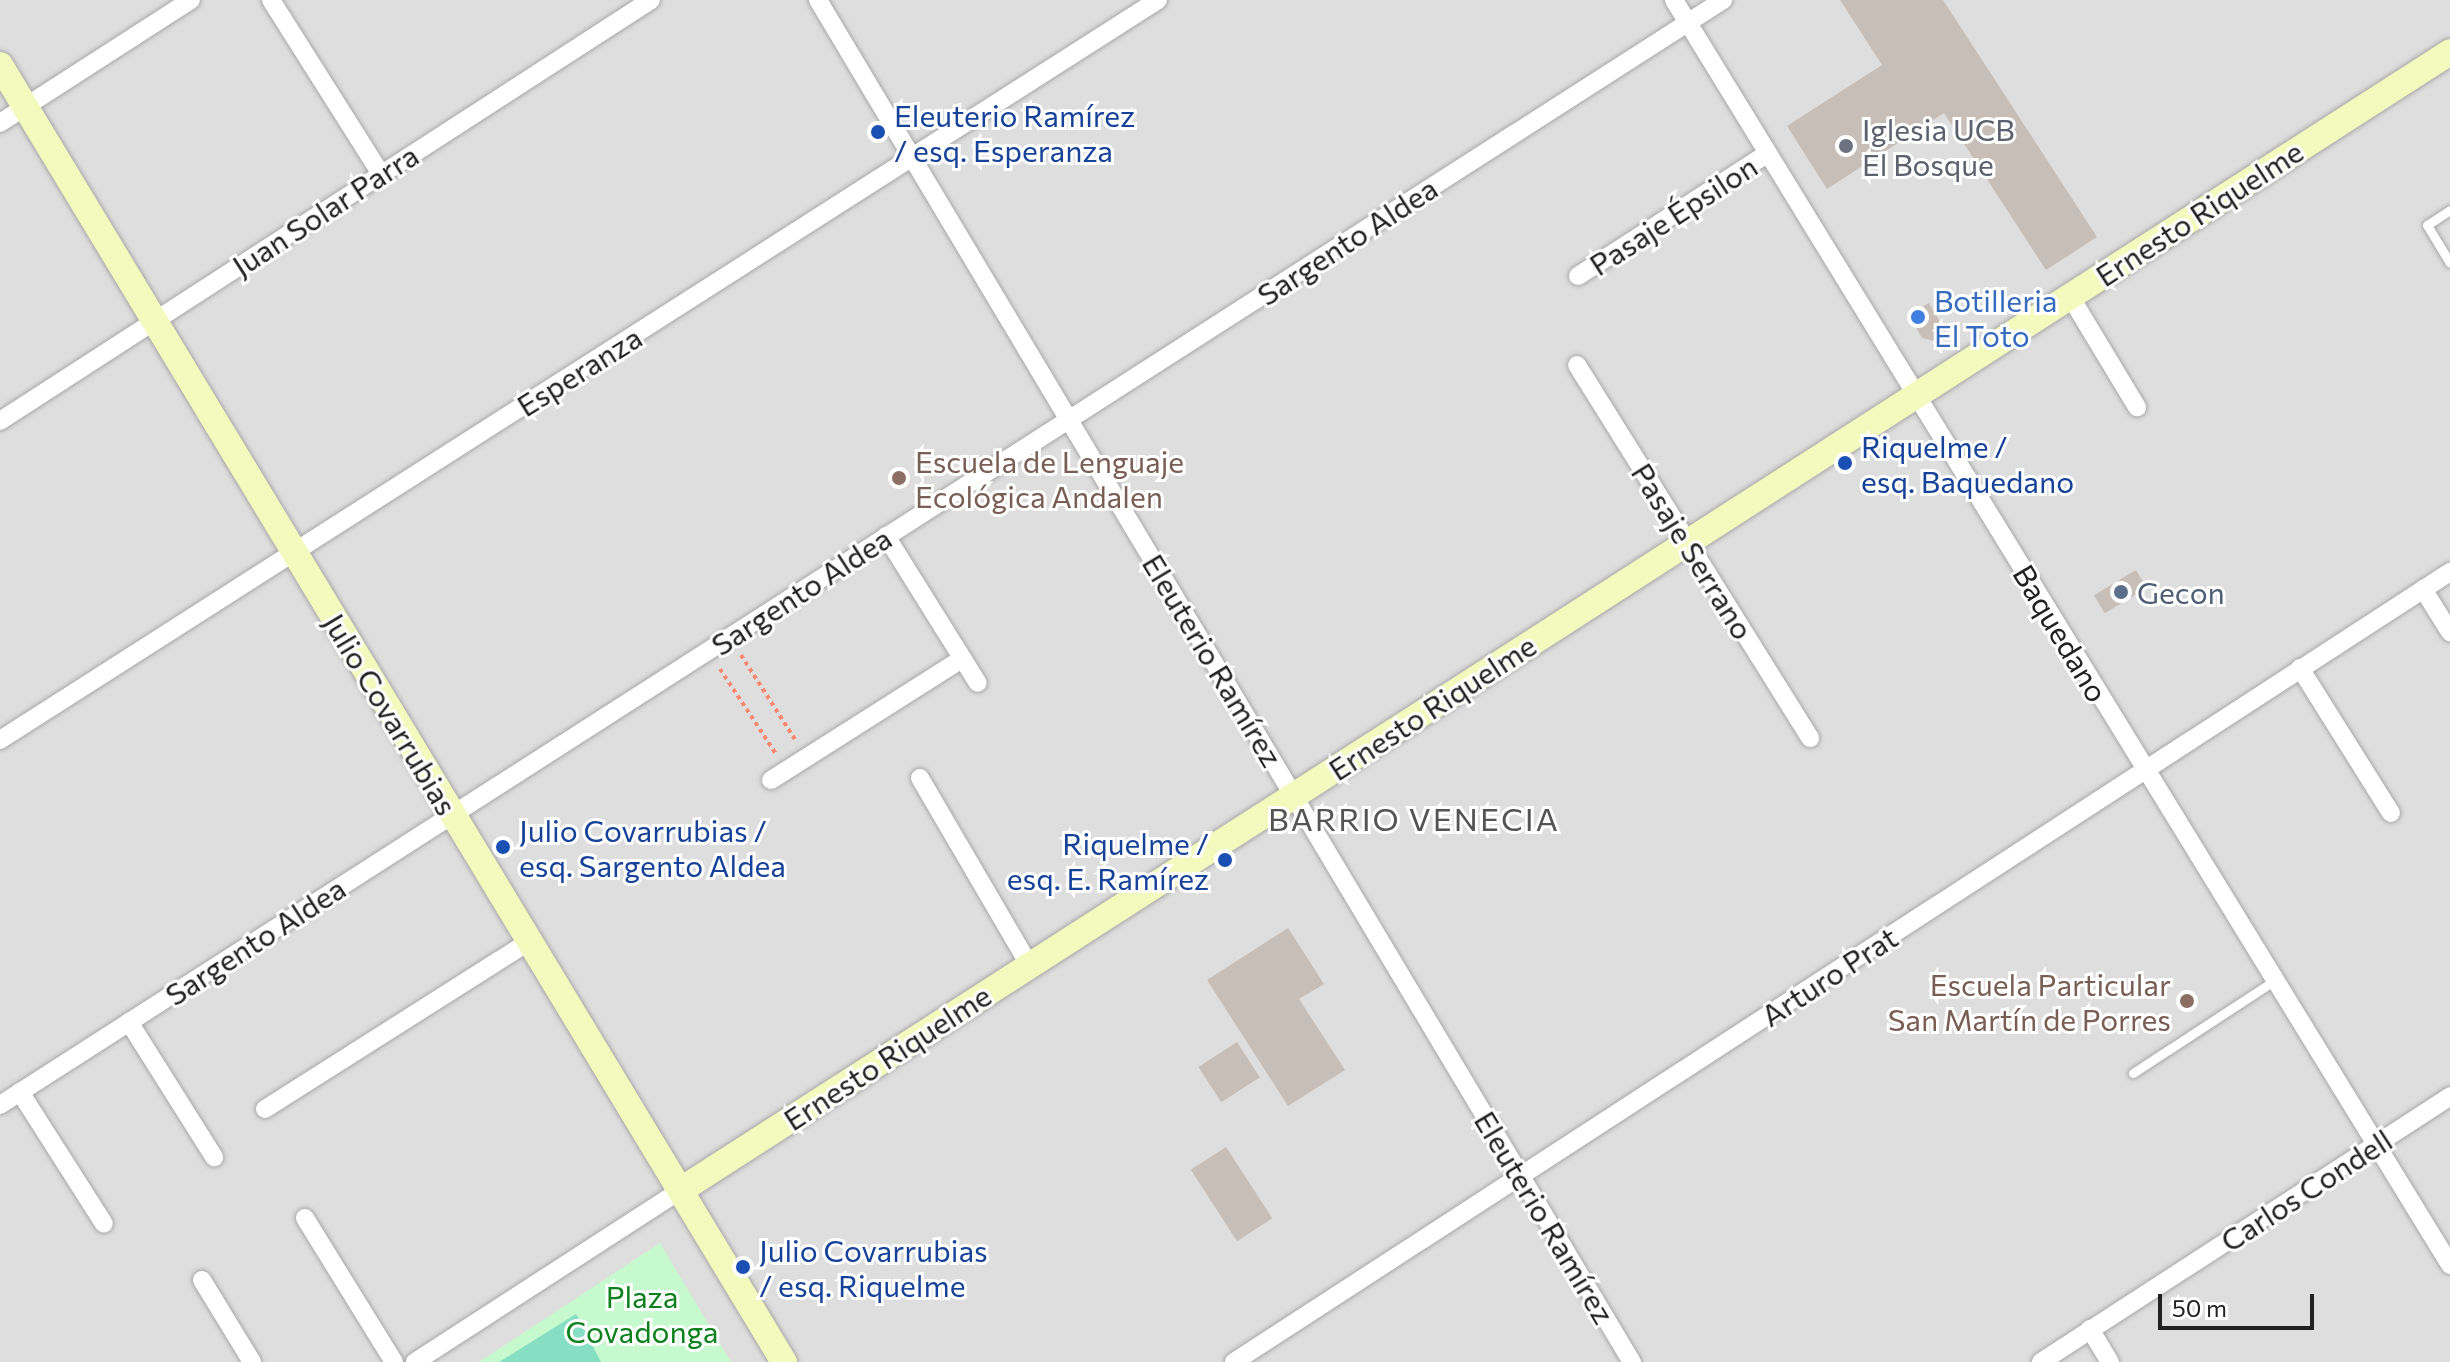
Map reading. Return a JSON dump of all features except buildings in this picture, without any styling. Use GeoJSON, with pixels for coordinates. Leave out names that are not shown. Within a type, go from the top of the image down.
{"type":"FeatureCollection","features":[{"type":"Feature","properties":{"kind":"street"},"geometry":{"type":"LineString","coordinates":[[0,123],[191,0]]}},
{"type":"Feature","properties":{"kind":"street"},"geometry":{"type":"LineString","coordinates":[[271,0],[381,174]]}},
{"type":"Feature","properties":{"kind":"street","name":"Juan Solar Parra"},"geometry":{"type":"LineString","coordinates":[[0,421],[651,0]]}},
{"type":"Feature","properties":{"kind":"street","name":"Eleuterio Ramírez"},"geometry":{"type":"LineString","coordinates":[[818,0],[1632,1362]]}},
{"type":"Feature","properties":{"kind":"street","name":"Esperanza"},"geometry":{"type":"LineString","coordinates":[[0,740],[1158,0]]}},
{"type":"Feature","properties":{"kind":"street","name":"Baquedano"},"geometry":{"type":"LineString","coordinates":[[1674,0],[2450,1265]]}},
{"type":"Feature","properties":{"kind":"street","name":"Sargento Aldea"},"geometry":{"type":"LineString","coordinates":[[0,1105],[1723,0]]}},
{"type":"Feature","properties":{"kind":"street","name":"Ernesto Riquelme"},"geometry":{"type":"LineString","coordinates":[[422,1360],[681,1190],[2450,52]]}},
{"type":"Feature","properties":{"kind":"street","name":"Julio Covarrubias"},"geometry":{"type":"LineString","coordinates":[[0,65],[784,1362]]}},
{"type":"Feature","properties":{"kind":"street","name":"Pasaje Épsilon"},"geometry":{"type":"LineString","coordinates":[[1578,276],[1768,153]]}},
{"type":"Feature","properties":{"kind":"street"},"geometry":{"type":"LineString","coordinates":[[2070,296],[2137,407]]}},
{"type":"Feature","properties":{"kind":"street","name":"Pasaje Serrano"},"geometry":{"type":"LineString","coordinates":[[1577,365],[1810,738]]}},
{"type":"Feature","properties":{"kind":"street"},"geometry":{"type":"LineString","coordinates":[[886,536],[978,683]]}},
{"type":"Feature","properties":{"kind":"street","name":"Arturo Prat"},"geometry":{"type":"LineString","coordinates":[[1234,1362],[1521,1179],[2143,768],[2450,572]]}},
{"type":"Feature","properties":{"kind":"street"},"geometry":{"type":"LineString","coordinates":[[2423,589],[2450,632]]}},
{"type":"Feature","properties":{"kind":"street"},"geometry":{"type":"LineString","coordinates":[[779,775],[962,659]]}},
{"type":"Feature","properties":{"kind":"street"},"geometry":{"type":"LineString","coordinates":[[2300,668],[2391,813]]}},
{"type":"Feature","properties":{"kind":"street"},"geometry":{"type":"LineString","coordinates":[[920,778],[1030,966]]}},
{"type":"Feature","properties":{"kind":"street"},"geometry":{"type":"LineString","coordinates":[[265,1109],[530,941]]}},
{"type":"Feature","properties":{"kind":"street"},"geometry":{"type":"LineString","coordinates":[[129,1022],[214,1157]]}},
{"type":"Feature","properties":{"kind":"street"},"geometry":{"type":"LineString","coordinates":[[20,1092],[104,1224]]}},
{"type":"Feature","properties":{"kind":"street","name":"Carlos Condell"},"geometry":{"type":"LineString","coordinates":[[2041,1362],[2450,1096]]}},
{"type":"Feature","properties":{"kind":"street"},"geometry":{"type":"LineString","coordinates":[[305,1218],[394,1362]]}},
{"type":"Feature","properties":{"kind":"street"},"geometry":{"type":"LineString","coordinates":[[202,1280],[252,1362]]}},
{"type":"Feature","properties":{"kind":"street"},"geometry":{"type":"LineString","coordinates":[[2090,1329],[2110,1362]]}},
{"type":"Feature","properties":{"kind":"lane"},"geometry":{"type":"LineString","coordinates":[[2450,210],[2427,225],[2450,263]]}},
{"type":"Feature","properties":{"kind":"lane"},"geometry":{"type":"LineString","coordinates":[[2133,1073],[2275,980]]}},
{"type":"Feature","properties":{"kind":"path"},"geometry":{"type":"LineString","coordinates":[[741,655],[807,757]]}},
{"type":"Feature","properties":{"kind":"path"},"geometry":{"type":"LineString","coordinates":[[720,669],[779,775]]}},
{"type":"Feature","properties":{"kind":"shaded area"},"geometry":{"type":"Polygon","coordinates":[[[0,0],[2450,0],[2450,1362],[0,1362],[0,0]]]}},
{"type":"Feature","properties":{"kind":"green space","name":"Plaza Covadonga"},"geometry":{"type":"Polygon","coordinates":[[[660,1243],[731,1362],[479,1362],[660,1243]]]}},
{"type":"Feature","properties":{"kind":"green space"},"geometry":{"type":"Polygon","coordinates":[[[576,1314],[601,1362],[499,1362],[576,1314]]]}},
{"type":"Feature","properties":{"kind":"place","name":"Eleuterio Ramírez / esq. Esperanza"},"geometry":{"type":"Point","coordinates":[878,132]}},
{"type":"Feature","properties":{"kind":"place","name":"Iglesia UCB El Bosque"},"geometry":{"type":"Point","coordinates":[1846,146]}},
{"type":"Feature","properties":{"kind":"place","name":"Botilleria El Toto"},"geometry":{"type":"Point","coordinates":[1918,317]}},
{"type":"Feature","properties":{"kind":"place","name":"Riquelme / esq. Baquedano"},"geometry":{"type":"Point","coordinates":[1845,463]}},
{"type":"Feature","properties":{"kind":"place","name":"Escuela de Lenguaje Ecológica Andalen"},"geometry":{"type":"Point","coordinates":[899,478]}},
{"type":"Feature","properties":{"kind":"place","name":"Gecon"},"geometry":{"type":"Point","coordinates":[2121,592]}},
{"type":"Feature","properties":{"kind":"place","name":"Julio Covarrubias / esq. Sargento Aldea"},"geometry":{"type":"Point","coordinates":[503,847]}},
{"type":"Feature","properties":{"kind":"place","name":"Riquelme / esq. E. Ramírez"},"geometry":{"type":"Point","coordinates":[1225,860]}},
{"type":"Feature","properties":{"kind":"place","name":"Escuela Particular San Martín de Porres"},"geometry":{"type":"Point","coordinates":[2187,1001]}},
{"type":"Feature","properties":{"kind":"place","name":"Julio Covarrubias / esq. Riquelme"},"geometry":{"type":"Point","coordinates":[743,1267]}},
{"type":"Feature","properties":{"kind":"district","name":"BARRIO VENECIA"},"geometry":{"type":"Point","coordinates":[1414,818]}}]}
